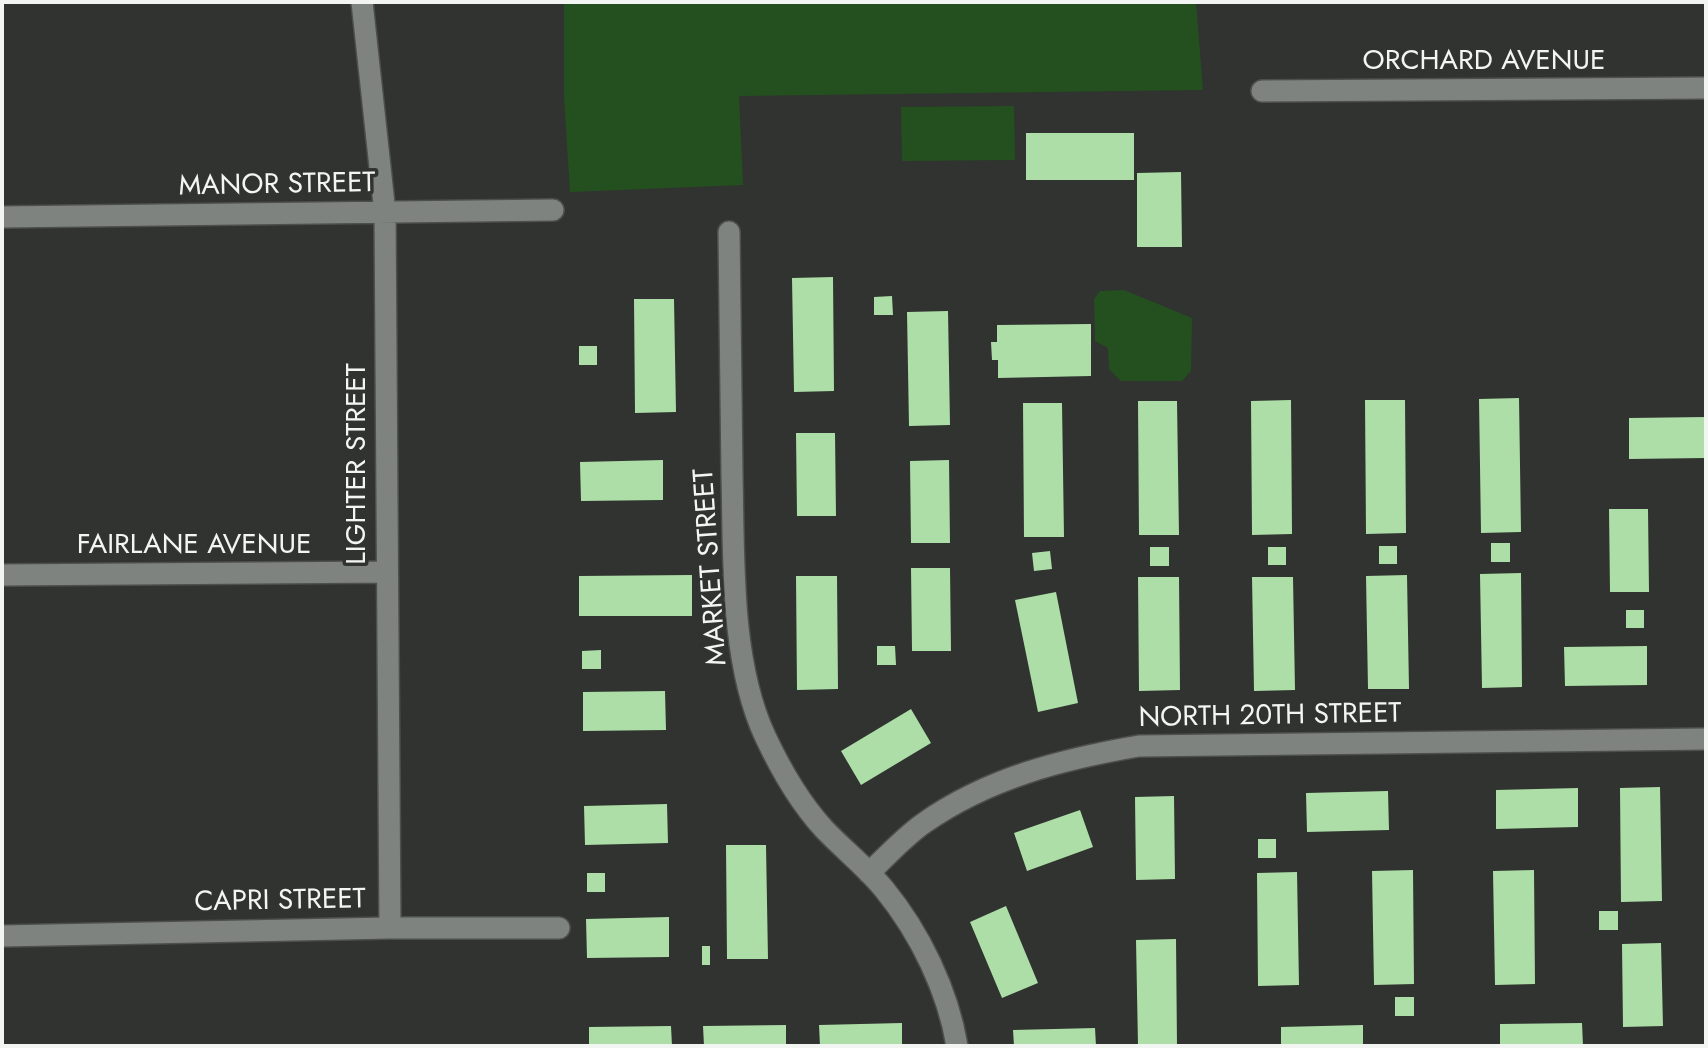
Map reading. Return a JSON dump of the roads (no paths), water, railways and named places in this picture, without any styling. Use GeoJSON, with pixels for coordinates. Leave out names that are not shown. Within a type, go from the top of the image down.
{"type":"FeatureCollection","features":[{"type":"Feature","properties":{"kind":"street","name":"LIGHTER STREET"},"geometry":{"type":"LineString","coordinates":[[362,2],[385,213],[390,928]]}},
{"type":"Feature","properties":{"kind":"street","name":"ORCHARD AVENUE"},"geometry":{"type":"LineString","coordinates":[[1262,91],[1706,88]]}},
{"type":"Feature","properties":{"kind":"street","name":"MANOR STREET"},"geometry":{"type":"LineString","coordinates":[[2,217],[552,210]]}},
{"type":"Feature","properties":{"kind":"street","name":"MARKET STREET"},"geometry":{"type":"LineString","coordinates":[[729,232],[733,548],[739,636],[744,667],[763,733],[779,765],[811,815],[869,873],[914,932],[948,1011],[957,1046]]}},
{"type":"Feature","properties":{"kind":"street","name":"FAIRLANE AVENUE"},"geometry":{"type":"LineString","coordinates":[[2,575],[386,572]]}},
{"type":"Feature","properties":{"kind":"street","name":"NORTH 20TH STREET"},"geometry":{"type":"LineString","coordinates":[[869,873],[924,823],[970,796],[1031,771],[1080,756],[1139,746],[1706,739]]}},
{"type":"Feature","properties":{"kind":"street","name":"CAPRI STREET"},"geometry":{"type":"LineString","coordinates":[[2,936],[390,928],[559,928]]}}]}
